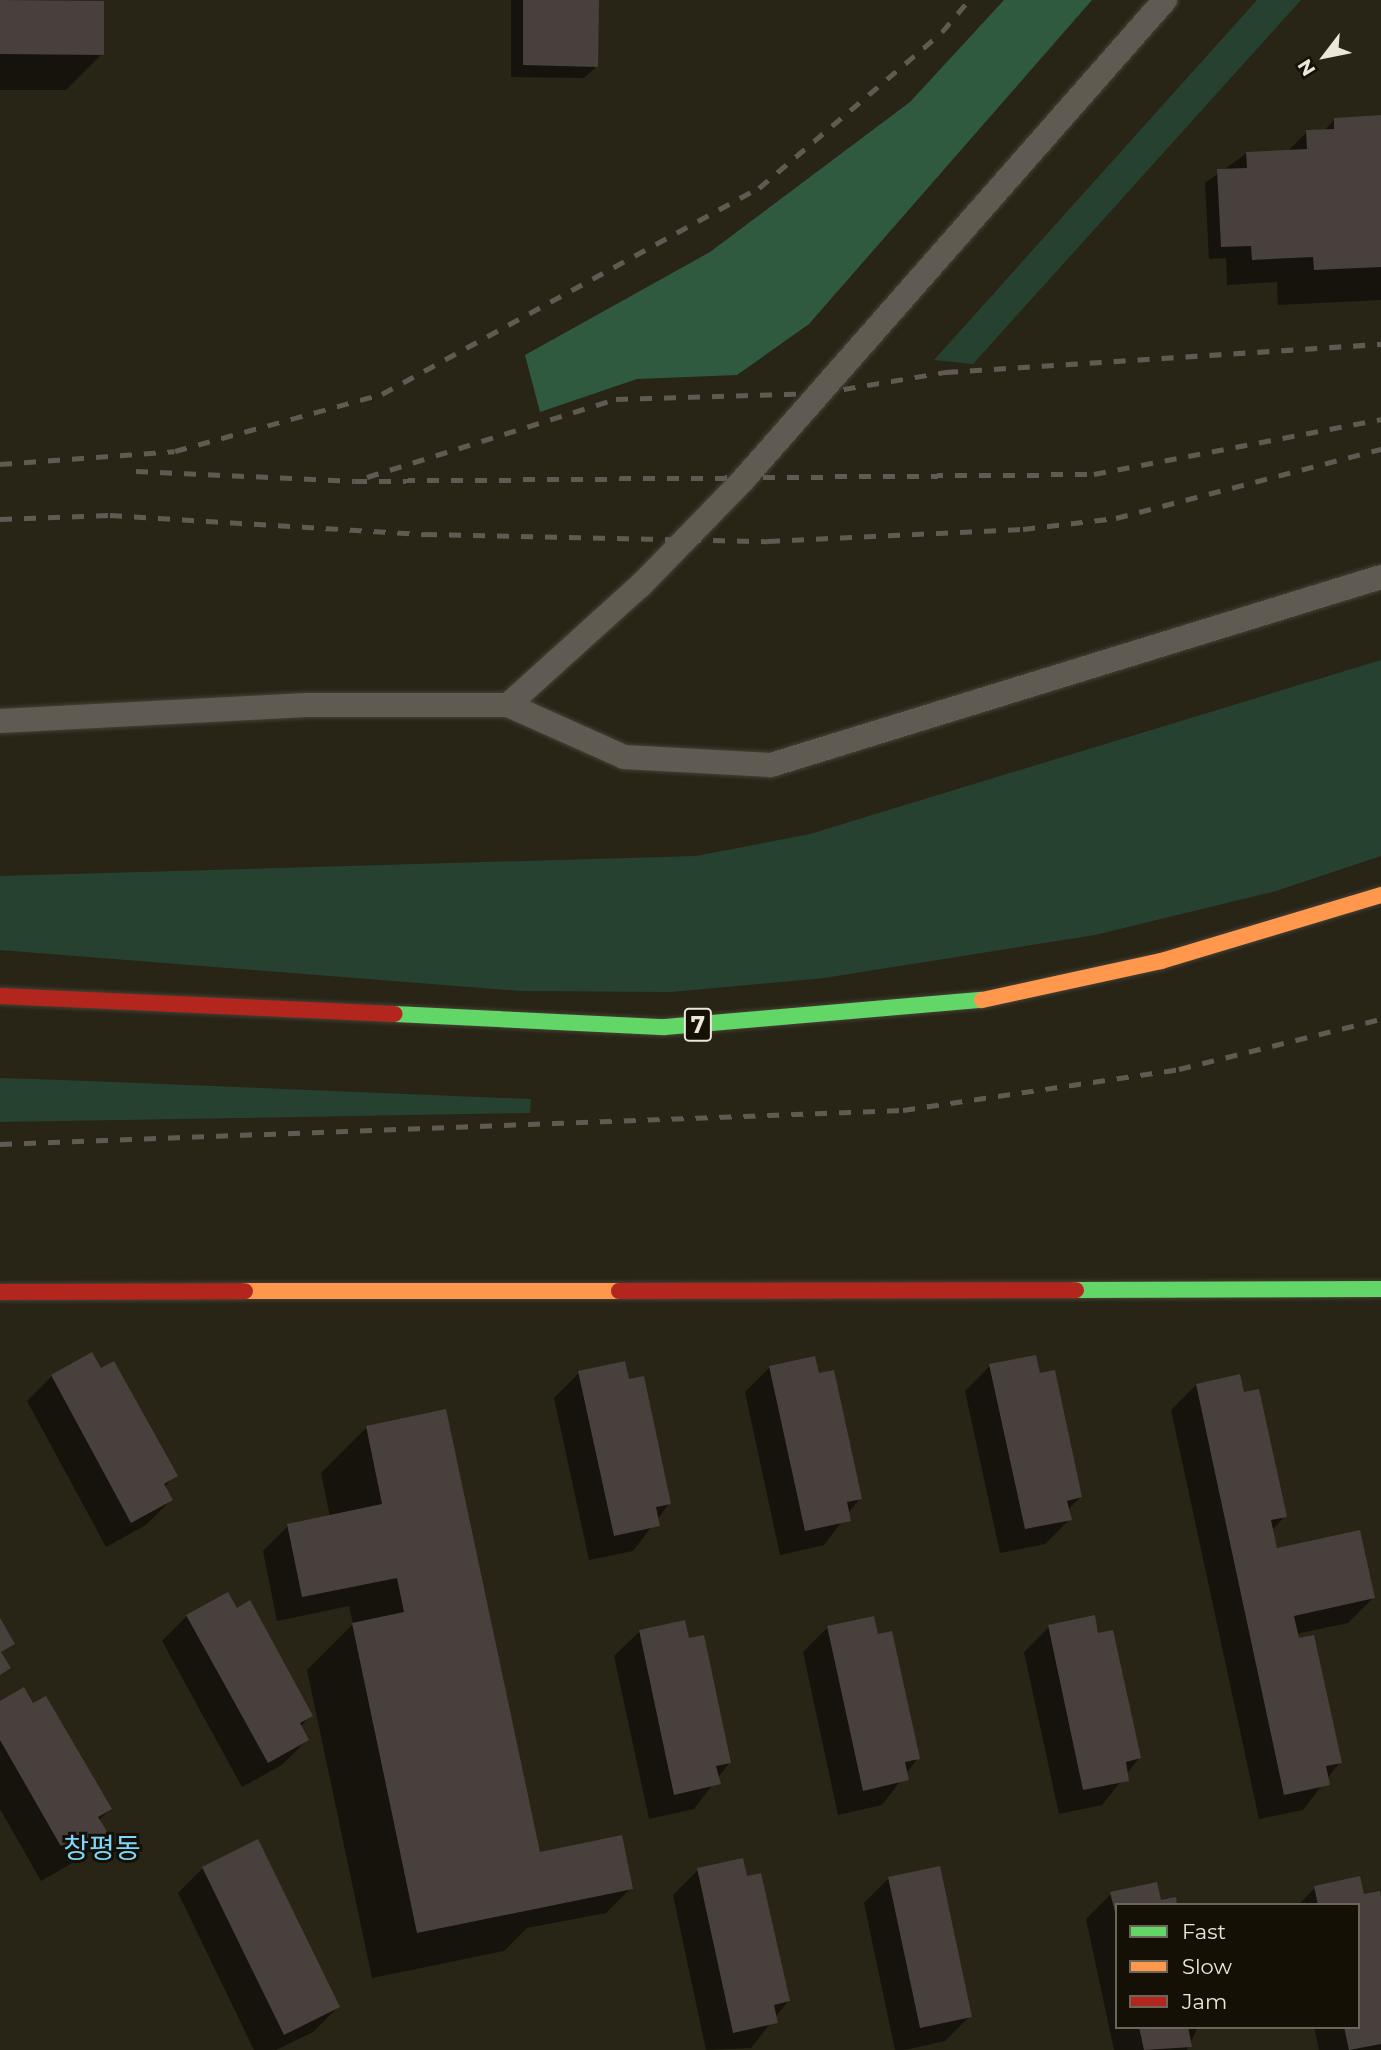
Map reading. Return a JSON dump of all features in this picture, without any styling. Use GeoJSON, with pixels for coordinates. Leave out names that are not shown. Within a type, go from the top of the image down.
{"type":"FeatureCollection","features":[{"type":"Feature","properties":{"kind":"main road","name":"7"},"geometry":{"type":"LineString","coordinates":[[0,996],[665,1027],[804,1018],[983,1000],[1161,961],[1381,895]]}},
{"type":"Feature","properties":{"kind":"main road"},"geometry":{"type":"LineString","coordinates":[[0,1292],[1381,1289]]}},
{"type":"Feature","properties":{"kind":"lane"},"geometry":{"type":"LineString","coordinates":[[508,705],[640,585],[744,479],[1165,0]]}},
{"type":"Feature","properties":{"kind":"lane"},"geometry":{"type":"LineString","coordinates":[[0,721],[307,705],[508,705],[624,757],[771,765],[1381,576]]}},
{"type":"Feature","properties":{"kind":"green space"},"geometry":{"type":"Polygon","coordinates":[[[1004,0],[1092,0],[809,324],[737,375],[637,379],[540,412],[525,355],[710,252],[910,102],[1004,0]]]}},
{"type":"Feature","properties":{"kind":"green space"},"geometry":{"type":"Polygon","coordinates":[[[1257,0],[1301,0],[973,364],[934,360],[1257,0]]]}},
{"type":"Feature","properties":{"kind":"green space"},"geometry":{"type":"Polygon","coordinates":[[[1381,660],[1381,856],[1276,891],[1095,935],[824,978],[671,992],[521,991],[0,950],[0,876],[696,856],[810,834],[1381,660]]]}},
{"type":"Feature","properties":{"kind":"green space"},"geometry":{"type":"Polygon","coordinates":[[[0,1078],[531,1099],[530,1113],[0,1122],[0,1078]]]}},
{"type":"Feature","properties":{"kind":"building"},"geometry":{"type":"Polygon","coordinates":[[[0,0],[104,1],[104,55],[0,54],[0,0]]]}},
{"type":"Feature","properties":{"kind":"building"},"geometry":{"type":"Polygon","coordinates":[[[523,0],[599,0],[598,67],[523,65],[523,0]]]}},
{"type":"Feature","properties":{"kind":"building"},"geometry":{"type":"Polygon","coordinates":[[[1381,115],[1381,267],[1314,270],[1313,257],[1252,260],[1251,246],[1221,247],[1217,169],[1247,168],[1246,152],[1307,149],[1306,130],[1334,129],[1334,118],[1381,115]]]}},
{"type":"Feature","properties":{"kind":"building"},"geometry":{"type":"Polygon","coordinates":[[[92,1352],[101,1368],[114,1361],[178,1476],[164,1484],[173,1500],[131,1523],[51,1375],[92,1352]]]}},
{"type":"Feature","properties":{"kind":"building"},"geometry":{"type":"Polygon","coordinates":[[[1036,1355],[1040,1373],[1055,1370],[1082,1497],[1067,1501],[1072,1520],[1025,1529],[989,1364],[1036,1355]]]}},
{"type":"Feature","properties":{"kind":"building"},"geometry":{"type":"Polygon","coordinates":[[[815,1356],[819,1373],[834,1370],[862,1499],[847,1502],[851,1521],[805,1531],[769,1366],[815,1356]]]}},
{"type":"Feature","properties":{"kind":"building"},"geometry":{"type":"Polygon","coordinates":[[[625,1361],[629,1379],[644,1376],[671,1504],[656,1507],[660,1526],[614,1536],[578,1371],[625,1361]]]}},
{"type":"Feature","properties":{"kind":"building"},"geometry":{"type":"Polygon","coordinates":[[[1240,1374],[1244,1392],[1259,1389],[1287,1517],[1271,1520],[1277,1548],[1360,1530],[1375,1598],[1294,1616],[1299,1638],[1314,1635],[1342,1763],[1326,1766],[1330,1785],[1284,1795],[1196,1384],[1240,1374]]]}},
{"type":"Feature","properties":{"kind":"building"},"geometry":{"type":"Polygon","coordinates":[[[446,1409],[540,1852],[622,1835],[633,1889],[417,1933],[352,1623],[404,1612],[397,1578],[302,1597],[287,1524],[382,1504],[366,1426],[446,1409]]]}},
{"type":"Feature","properties":{"kind":"building"},"geometry":{"type":"Polygon","coordinates":[[[228,1592],[237,1608],[250,1600],[313,1716],[300,1723],[309,1740],[268,1763],[186,1615],[228,1592]]]}},
{"type":"Feature","properties":{"kind":"building"},"geometry":{"type":"Polygon","coordinates":[[[1095,1615],[1098,1633],[1113,1630],[1141,1758],[1126,1762],[1129,1781],[1083,1790],[1048,1625],[1095,1615]]]}},
{"type":"Feature","properties":{"kind":"building"},"geometry":{"type":"Polygon","coordinates":[[[874,1616],[878,1634],[892,1631],[920,1759],[905,1762],[909,1780],[863,1791],[827,1626],[874,1616]]]}},
{"type":"Feature","properties":{"kind":"building"},"geometry":{"type":"Polygon","coordinates":[[[0,1618],[15,1644],[1,1652],[11,1668],[0,1675],[0,1618]]]}},
{"type":"Feature","properties":{"kind":"building"},"geometry":{"type":"Polygon","coordinates":[[[685,1620],[689,1638],[704,1635],[731,1763],[716,1766],[721,1784],[674,1795],[639,1630],[685,1620]]]}},
{"type":"Feature","properties":{"kind":"building"},"geometry":{"type":"Polygon","coordinates":[[[24,1687],[33,1703],[46,1696],[112,1809],[98,1817],[108,1833],[67,1857],[0,1740],[0,1701],[24,1687]]]}},
{"type":"Feature","properties":{"kind":"building"},"geometry":{"type":"Polygon","coordinates":[[[258,1839],[340,2007],[284,2035],[202,1867],[258,1839]]]}},
{"type":"Feature","properties":{"kind":"building"},"geometry":{"type":"Polygon","coordinates":[[[743,1858],[747,1876],[761,1873],[790,2001],[774,2005],[778,2023],[733,2033],[697,1868],[743,1858]]]}},
{"type":"Feature","properties":{"kind":"building"},"geometry":{"type":"Polygon","coordinates":[[[940,1866],[972,2017],[920,2028],[888,1877],[940,1866]]]}},
{"type":"Feature","properties":{"kind":"building"},"geometry":{"type":"Polygon","coordinates":[[[1360,1876],[1364,1894],[1380,1891],[1381,2044],[1349,2050],[1344,2029],[1360,2029],[1360,1903],[1318,1903],[1314,1886],[1360,1876]]]}},
{"type":"Feature","properties":{"kind":"building"},"geometry":{"type":"Polygon","coordinates":[[[1157,1882],[1161,1900],[1176,1897],[1177,1903],[1115,1903],[1115,1912],[1110,1892],[1157,1882]]]}},
{"type":"Feature","properties":{"kind":"building"},"geometry":{"type":"Polygon","coordinates":[[[1139,2029],[1188,2029],[1192,2047],[1144,2050],[1139,2029]]]}},
{"type":"Feature","properties":{"kind":"railway"},"geometry":{"type":"LineString","coordinates":[[0,464],[175,451],[382,394],[759,188],[942,32],[969,0]]}},
{"type":"Feature","properties":{"kind":"railway"},"geometry":{"type":"LineString","coordinates":[[367,477],[616,399],[820,393],[946,372],[1381,344]]}},
{"type":"Feature","properties":{"kind":"railway"},"geometry":{"type":"LineString","coordinates":[[136,471],[355,481],[1094,474],[1381,419]]}},
{"type":"Feature","properties":{"kind":"railway"},"geometry":{"type":"LineString","coordinates":[[0,519],[110,515],[425,534],[768,541],[1023,529],[1116,518],[1381,449]]}},
{"type":"Feature","properties":{"kind":"railway"},"geometry":{"type":"LineString","coordinates":[[0,1144],[903,1110],[1179,1069],[1381,1019]]}},
{"type":"Feature","properties":{"kind":"traffic: fast"},"geometry":{"type":"LineString","coordinates":[[395,1014],[665,1027],[982,1000]]}},
{"type":"Feature","properties":{"kind":"traffic: fast"},"geometry":{"type":"LineString","coordinates":[[1076,1290],[1381,1289]]}},
{"type":"Feature","properties":{"kind":"traffic: slow"},"geometry":{"type":"LineString","coordinates":[[982,1000],[1161,961],[1381,895]]}},
{"type":"Feature","properties":{"kind":"traffic: slow"},"geometry":{"type":"LineString","coordinates":[[245,1291],[619,1291]]}},
{"type":"Feature","properties":{"kind":"traffic: jam"},"geometry":{"type":"LineString","coordinates":[[0,996],[395,1014]]}},
{"type":"Feature","properties":{"kind":"traffic: jam"},"geometry":{"type":"LineString","coordinates":[[619,1291],[1076,1290]]}},
{"type":"Feature","properties":{"kind":"traffic: jam"},"geometry":{"type":"LineString","coordinates":[[0,1292],[245,1291]]}},
{"type":"Feature","properties":{"kind":"district","name":"창평동"},"geometry":{"type":"Point","coordinates":[102,1848]}}]}
